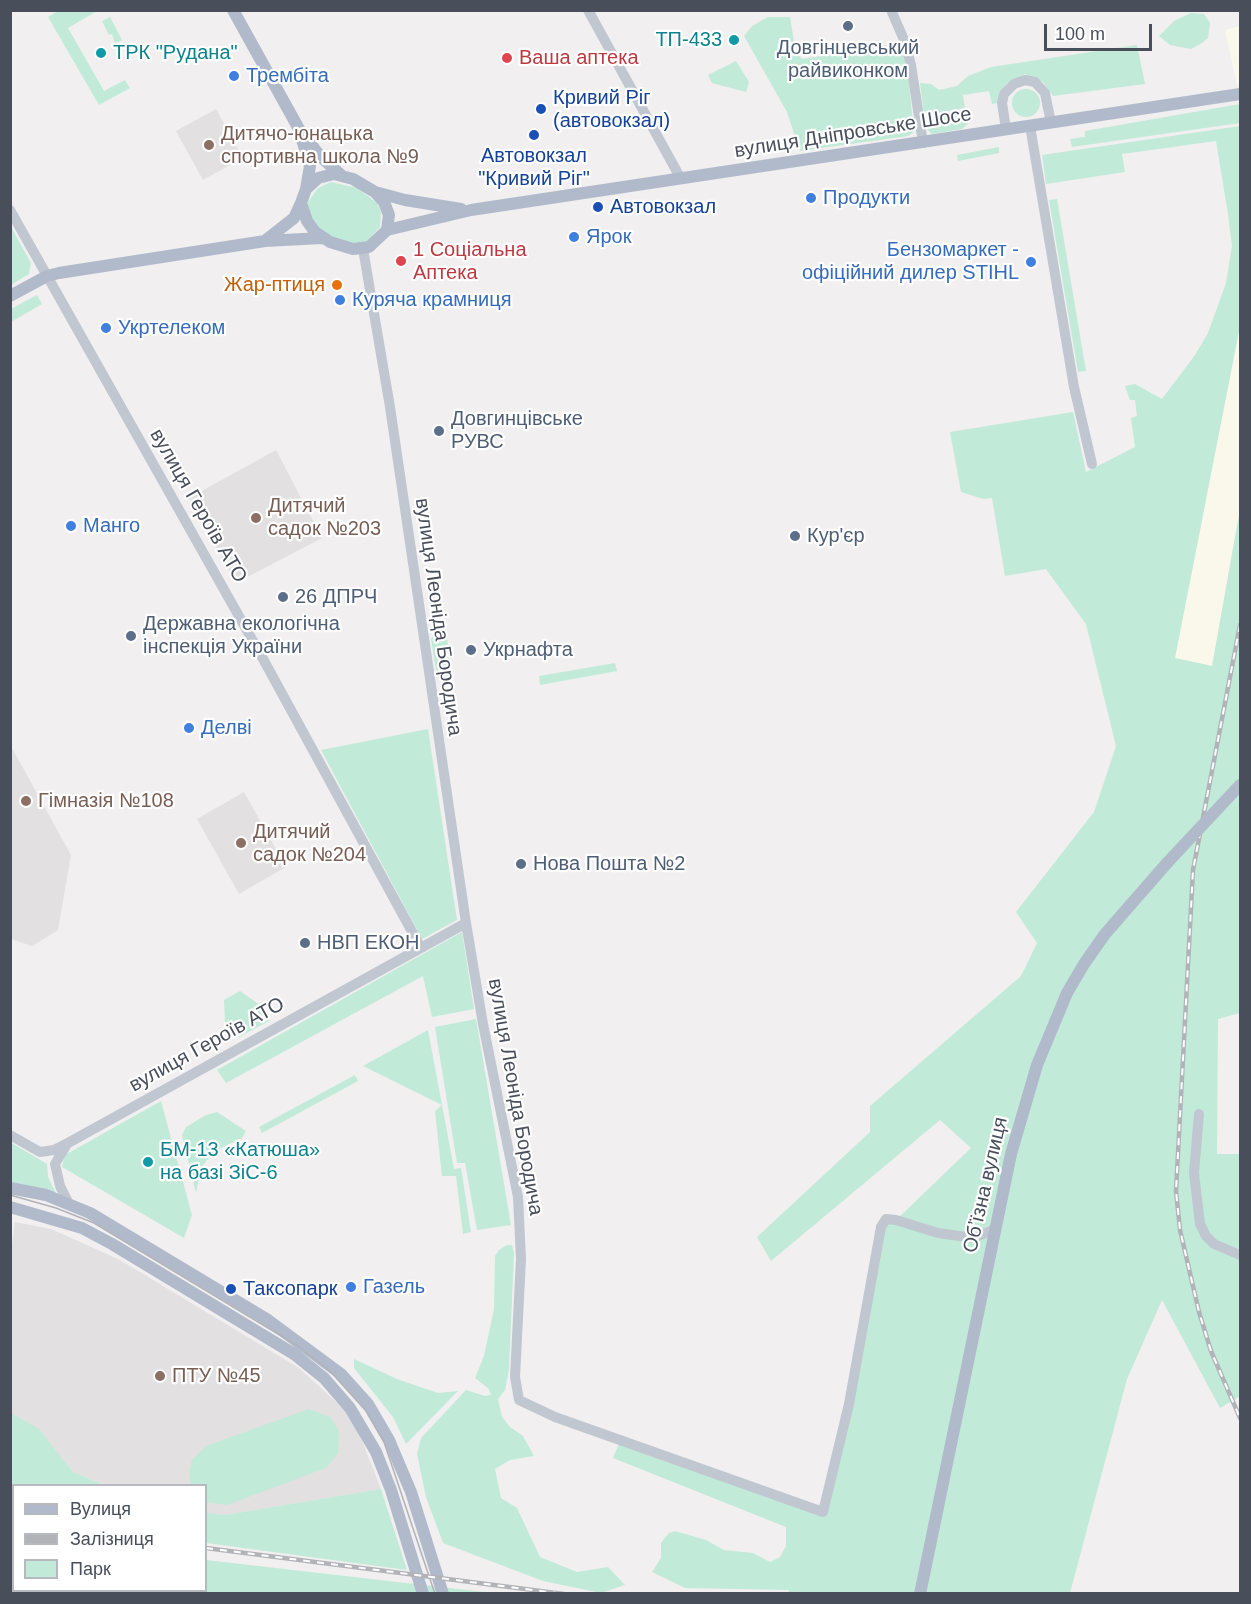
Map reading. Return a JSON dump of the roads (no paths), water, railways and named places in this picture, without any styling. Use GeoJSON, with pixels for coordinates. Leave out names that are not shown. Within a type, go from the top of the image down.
{"type":"FeatureCollection","features":[{"type":"Feature","properties":{"kind":"main road"},"geometry":{"type":"LineString","coordinates":[[233,10],[299,129],[320,156],[341,175],[375,192],[405,200],[471,210]]}},
{"type":"Feature","properties":{"kind":"main road","name":"вулиця Дніпровське Шосе"},"geometry":{"type":"LineString","coordinates":[[471,210],[1240,94]]}},
{"type":"Feature","properties":{"kind":"main road"},"geometry":{"type":"LineString","coordinates":[[265,241],[288,224],[301,203],[306,189],[310,166],[299,129]]}},
{"type":"Feature","properties":{"kind":"main road"},"geometry":{"type":"LineString","coordinates":[[306,189],[318,178],[341,175]]}},
{"type":"Feature","properties":{"kind":"main road"},"geometry":{"type":"LineString","coordinates":[[10,296],[47,276],[265,241],[322,238],[347,248],[363,249],[380,239],[387,230],[387,208],[375,192]]}},
{"type":"Feature","properties":{"kind":"main road"},"geometry":{"type":"LineString","coordinates":[[301,203],[307,221],[322,238]]}},
{"type":"Feature","properties":{"kind":"main road"},"geometry":{"type":"LineString","coordinates":[[387,230],[471,210]]}},
{"type":"Feature","properties":{"kind":"main road","name":"Обʼїзна вулиця"},"geometry":{"type":"LineString","coordinates":[[920,1593],[1011,1154],[1037,1065],[1067,993],[1105,934],[1240,785]]}},
{"type":"Feature","properties":{"kind":"main road"},"geometry":{"type":"LineString","coordinates":[[10,1188],[68,1202],[90,1213],[268,1320],[341,1374],[380,1422],[411,1492],[443,1593]]}},
{"type":"Feature","properties":{"kind":"main road"},"geometry":{"type":"LineString","coordinates":[[10,1207],[82,1228],[294,1354],[324,1378],[362,1425],[391,1490],[423,1593]]}},
{"type":"Feature","properties":{"kind":"street"},"geometry":{"type":"LineString","coordinates":[[588,10],[681,179]]}},
{"type":"Feature","properties":{"kind":"street"},"geometry":{"type":"LineString","coordinates":[[891,10],[905,42],[911,64],[923,143]]}},
{"type":"Feature","properties":{"kind":"street"},"geometry":{"type":"LineString","coordinates":[[1006,129],[1002,104],[1004,94],[1009,87],[1025,80],[1035,82],[1045,93],[1051,123]]}},
{"type":"Feature","properties":{"kind":"street"},"geometry":{"type":"LineString","coordinates":[[1029,126],[1074,387],[1092,464]]}},
{"type":"Feature","properties":{"kind":"street","name":"вулиця Героїв АТО"},"geometry":{"type":"LineString","coordinates":[[10,210],[253,639],[421,948]]}},
{"type":"Feature","properties":{"kind":"street","name":"вулиця Леоніда Бородича"},"geometry":{"type":"LineString","coordinates":[[363,249],[390,406],[466,923],[519,1207],[521,1259],[515,1377],[516,1394],[522,1404],[823,1512],[849,1404],[881,1227],[886,1220],[896,1220],[938,1233],[974,1238],[995,1229]]}},
{"type":"Feature","properties":{"kind":"street","name":"вулиця Героїв АТО"},"geometry":{"type":"LineString","coordinates":[[10,1135],[40,1152],[54,1150],[466,923]]}},
{"type":"Feature","properties":{"kind":"street"},"geometry":{"type":"LineString","coordinates":[[1199,1114],[1194,1173],[1200,1224],[1206,1236],[1214,1244],[1240,1255]]}},
{"type":"Feature","properties":{"kind":"street"},"geometry":{"type":"LineString","coordinates":[[68,1143],[55,1164],[60,1186],[68,1202]]}},
{"type":"Feature","properties":{"kind":"tram line"},"geometry":{"type":"LineString","coordinates":[[10,1195],[56,1208],[94,1223],[298,1346],[330,1371],[366,1411],[384,1442],[435,1594]]}},
{"type":"Feature","properties":{"kind":"railway"},"geometry":{"type":"LineString","coordinates":[[1240,625],[1193,870],[1176,1191],[1180,1230],[1199,1312],[1211,1351],[1240,1418]]}},
{"type":"Feature","properties":{"kind":"railway"},"geometry":{"type":"LineString","coordinates":[[207,1548],[564,1594]]}},
{"type":"Feature","properties":{"kind":"place","name":"Довгінцевський райвиконком"},"geometry":{"type":"Point","coordinates":[848,26]}},
{"type":"Feature","properties":{"kind":"place","name":"ТП-433"},"geometry":{"type":"Point","coordinates":[734,40]}},
{"type":"Feature","properties":{"kind":"place","name":"ТРК \"Рудана\""},"geometry":{"type":"Point","coordinates":[101,53]}},
{"type":"Feature","properties":{"kind":"place","name":"Ваша аптека"},"geometry":{"type":"Point","coordinates":[507,58]}},
{"type":"Feature","properties":{"kind":"place","name":"Трембіта"},"geometry":{"type":"Point","coordinates":[234,76]}},
{"type":"Feature","properties":{"kind":"place","name":"Кривий Ріг (автовокзал)"},"geometry":{"type":"Point","coordinates":[541,109]}},
{"type":"Feature","properties":{"kind":"place","name":"Автовокзал \"Кривий Ріг\""},"geometry":{"type":"Point","coordinates":[534,135]}},
{"type":"Feature","properties":{"kind":"place","name":"Дитячо-юнацька спортивна школа №9"},"geometry":{"type":"Point","coordinates":[209,145]}},
{"type":"Feature","properties":{"kind":"place","name":"Продукти"},"geometry":{"type":"Point","coordinates":[811,198]}},
{"type":"Feature","properties":{"kind":"place","name":"Автовокзал"},"geometry":{"type":"Point","coordinates":[598,207]}},
{"type":"Feature","properties":{"kind":"place","name":"Ярок"},"geometry":{"type":"Point","coordinates":[574,237]}},
{"type":"Feature","properties":{"kind":"place","name":"1 Соціальна Аптека"},"geometry":{"type":"Point","coordinates":[401,261]}},
{"type":"Feature","properties":{"kind":"place","name":"Бензомаркет - офіційний дилер STIHL"},"geometry":{"type":"Point","coordinates":[1031,262]}},
{"type":"Feature","properties":{"kind":"place","name":"Жар-птиця"},"geometry":{"type":"Point","coordinates":[337,285]}},
{"type":"Feature","properties":{"kind":"place","name":"Куряча крамниця"},"geometry":{"type":"Point","coordinates":[340,300]}},
{"type":"Feature","properties":{"kind":"place","name":"Укртелеком"},"geometry":{"type":"Point","coordinates":[106,328]}},
{"type":"Feature","properties":{"kind":"place","name":"Довгинцівське РУВС"},"geometry":{"type":"Point","coordinates":[439,431]}},
{"type":"Feature","properties":{"kind":"place","name":"Дитячий садок №203"},"geometry":{"type":"Point","coordinates":[256,518]}},
{"type":"Feature","properties":{"kind":"place","name":"Манго"},"geometry":{"type":"Point","coordinates":[71,526]}},
{"type":"Feature","properties":{"kind":"place","name":"Кур'єр"},"geometry":{"type":"Point","coordinates":[795,536]}},
{"type":"Feature","properties":{"kind":"place","name":"26 ДПРЧ"},"geometry":{"type":"Point","coordinates":[283,597]}},
{"type":"Feature","properties":{"kind":"place","name":"Державна екологічна інспекція України"},"geometry":{"type":"Point","coordinates":[131,636]}},
{"type":"Feature","properties":{"kind":"place","name":"Укрнафта"},"geometry":{"type":"Point","coordinates":[471,650]}},
{"type":"Feature","properties":{"kind":"place","name":"Делві"},"geometry":{"type":"Point","coordinates":[189,728]}},
{"type":"Feature","properties":{"kind":"place","name":"Гімназія №108"},"geometry":{"type":"Point","coordinates":[26,801]}},
{"type":"Feature","properties":{"kind":"place","name":"Дитячий садок №204"},"geometry":{"type":"Point","coordinates":[241,843]}},
{"type":"Feature","properties":{"kind":"place","name":"Нова Пошта №2"},"geometry":{"type":"Point","coordinates":[521,864]}},
{"type":"Feature","properties":{"kind":"place","name":"НВП ЕКОН"},"geometry":{"type":"Point","coordinates":[305,943]}},
{"type":"Feature","properties":{"kind":"place","name":"БМ-13 «Катюша» на базі ЗіС-6"},"geometry":{"type":"Point","coordinates":[148,1162]}},
{"type":"Feature","properties":{"kind":"place","name":"Газель"},"geometry":{"type":"Point","coordinates":[351,1287]}},
{"type":"Feature","properties":{"kind":"place","name":"Таксопарк"},"geometry":{"type":"Point","coordinates":[231,1289]}},
{"type":"Feature","properties":{"kind":"place","name":"ПТУ №45"},"geometry":{"type":"Point","coordinates":[160,1376]}}]}
